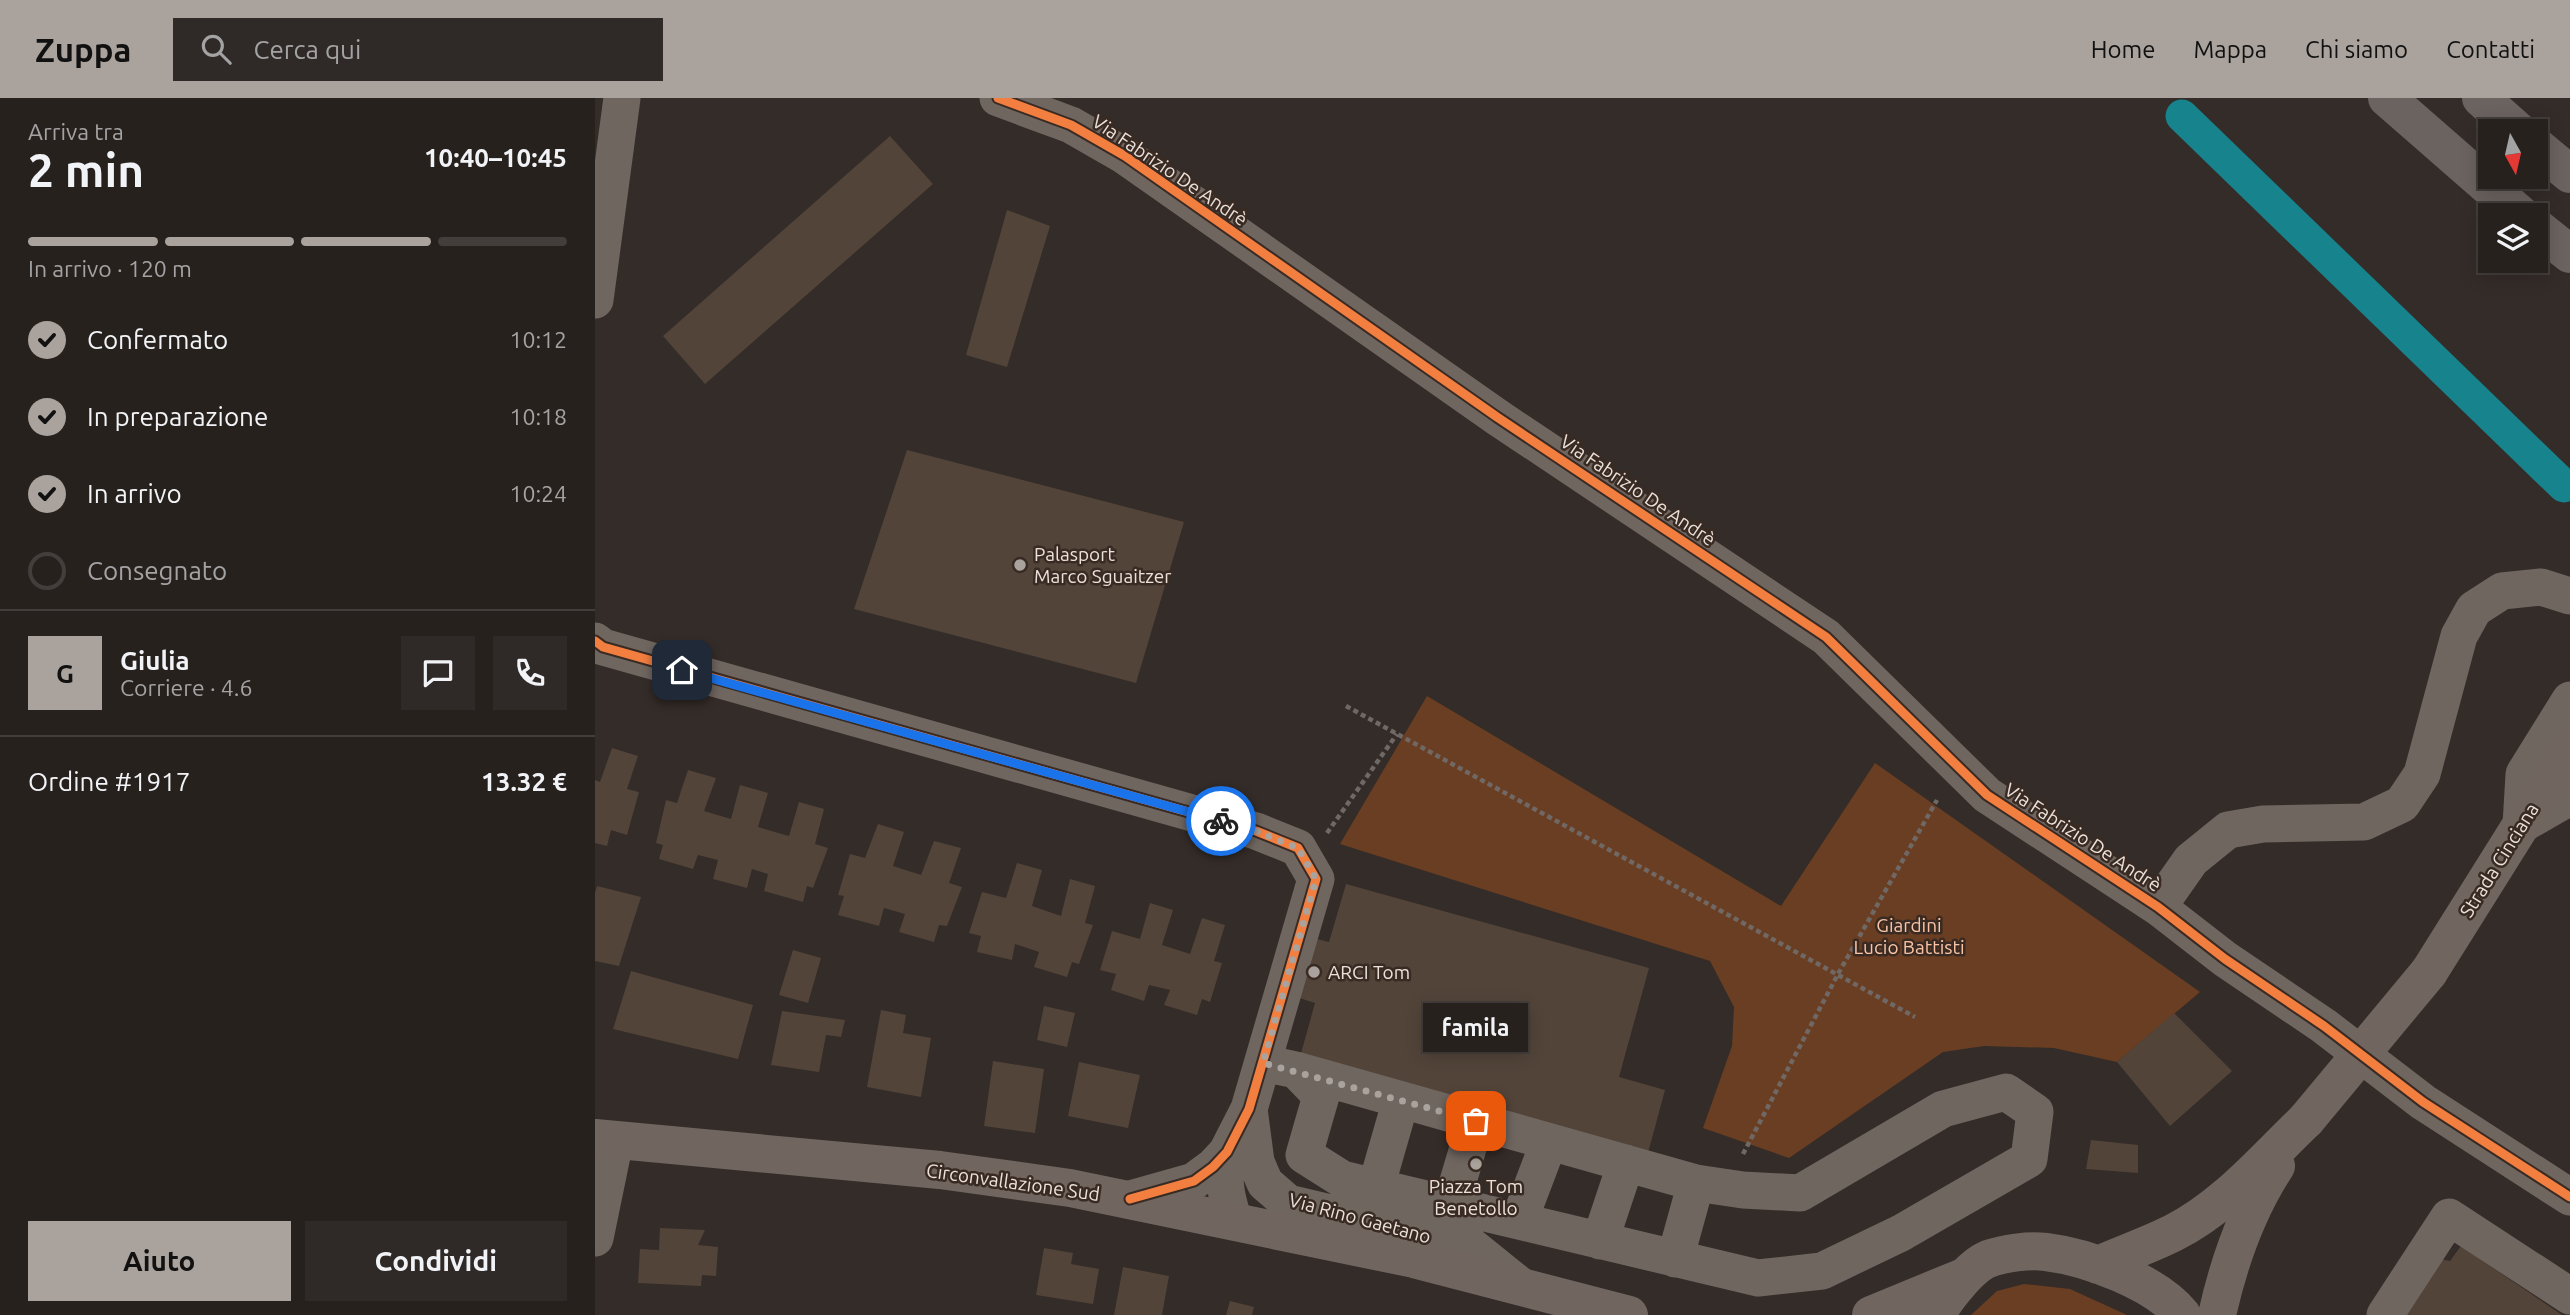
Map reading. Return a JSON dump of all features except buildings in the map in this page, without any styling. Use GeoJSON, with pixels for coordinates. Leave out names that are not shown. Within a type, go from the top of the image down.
{"type":"FeatureCollection","features":[{"type":"Feature","properties":{"kind":"highway"},"geometry":{"type":"LineString","coordinates":[[2387,98],[2507,203]]}},
{"type":"Feature","properties":{"kind":"highway"},"geometry":{"type":"LineString","coordinates":[[2481,98],[2505,119]]}},
{"type":"Feature","properties":{"kind":"highway"},"geometry":{"type":"LineString","coordinates":[[2548,156],[2570,174]]}},
{"type":"Feature","properties":{"kind":"highway"},"geometry":{"type":"LineString","coordinates":[[2548,237],[2570,254]]}},
{"type":"Feature","properties":{"kind":"main road","name":"Strada Cinciana"},"geometry":{"type":"LineString","coordinates":[[2306,1120],[2429,972],[2570,747]]}},
{"type":"Feature","properties":{"kind":"main road"},"geometry":{"type":"LineString","coordinates":[[2098,1265],[2174,1232],[2208,1210],[2306,1120]]}},
{"type":"Feature","properties":{"kind":"main road"},"geometry":{"type":"LineString","coordinates":[[2217,1315],[2231,1257],[2258,1194],[2306,1120]]}},
{"type":"Feature","properties":{"kind":"main road","name":"Circonvallazione Sud"},"geometry":{"type":"LineString","coordinates":[[605,1139],[940,1170],[1130,1199],[1414,1259],[1629,1315]]}},
{"type":"Feature","properties":{"kind":"main road"},"geometry":{"type":"LineString","coordinates":[[1937,1315],[1966,1276],[1985,1260],[2010,1253],[2046,1252],[2098,1265],[2144,1285],[2182,1315]]}},
{"type":"Feature","properties":{"kind":"main road"},"geometry":{"type":"LineString","coordinates":[[1871,1315],[1966,1276]]}},
{"type":"Feature","properties":{"kind":"street"},"geometry":{"type":"LineString","coordinates":[[595,300],[622,98]]}},
{"type":"Feature","properties":{"kind":"street","name":"Via Fabrizio De Andrè"},"geometry":{"type":"LineString","coordinates":[[998,98],[1071,125],[1125,156],[1497,417],[1826,637],[1987,795],[2158,907],[2225,959],[2324,1026],[2423,1102],[2570,1197]]}},
{"type":"Feature","properties":{"kind":"street"},"geometry":{"type":"LineString","coordinates":[[2158,907],[2191,860],[2228,830],[2263,824],[2364,822],[2402,804],[2422,774],[2459,636],[2474,609],[2503,591],[2541,587],[2569,598]]}},
{"type":"Feature","properties":{"kind":"street"},"geometry":{"type":"LineString","coordinates":[[595,641],[603,647],[1256,831],[1298,848],[1306,863]]}},
{"type":"Feature","properties":{"kind":"street"},"geometry":{"type":"LineString","coordinates":[[2521,825],[2524,774],[2570,700]]}},
{"type":"Feature","properties":{"kind":"street"},"geometry":{"type":"LineString","coordinates":[[2521,825],[2570,797]]}},
{"type":"Feature","properties":{"kind":"street","name":"Via Rino Gaetano"},"geometry":{"type":"LineString","coordinates":[[1130,1199],[1194,1181],[1213,1167],[1227,1152],[1249,1109],[1280,1066],[1316,879],[1306,863]]}},
{"type":"Feature","properties":{"kind":"street"},"geometry":{"type":"LineString","coordinates":[[1280,1066],[1696,1183],[1743,1190],[1800,1193],[1943,1109],[2006,1092],[2035,1112],[2029,1159],[1901,1233],[1822,1271],[1758,1278],[1342,1179],[1304,1155],[1321,1096],[1280,1066]]}},
{"type":"Feature","properties":{"kind":"street"},"geometry":{"type":"LineString","coordinates":[[1376,1187],[1401,1100]]}},
{"type":"Feature","properties":{"kind":"street","name":"Via Rino Gaetano"},"geometry":{"type":"LineString","coordinates":[[1249,1109],[1256,1162],[1265,1184],[1288,1203],[1471,1247],[1522,1287]]}},
{"type":"Feature","properties":{"kind":"street"},"geometry":{"type":"LineString","coordinates":[[1451,1205],[1476,1121]]}},
{"type":"Feature","properties":{"kind":"street"},"geometry":{"type":"LineString","coordinates":[[595,1238],[605,1139]]}},
{"type":"Feature","properties":{"kind":"street"},"geometry":{"type":"LineString","coordinates":[[1519,1221],[1549,1142]]}},
{"type":"Feature","properties":{"kind":"street","name":"Via Rino Gaetano"},"geometry":{"type":"LineString","coordinates":[[1227,1152],[1223,1176],[1226,1198],[1234,1221]]}},
{"type":"Feature","properties":{"kind":"street"},"geometry":{"type":"LineString","coordinates":[[1600,1241],[1626,1163]]}},
{"type":"Feature","properties":{"kind":"street"},"geometry":{"type":"LineString","coordinates":[[1675,1259],[1696,1183]]}},
{"type":"Feature","properties":{"kind":"street"},"geometry":{"type":"LineString","coordinates":[[2385,1315],[2449,1217],[2570,1296]]}},
{"type":"Feature","properties":{"kind":"path"},"geometry":{"type":"LineString","coordinates":[[1346,706],[1915,1017]]}},
{"type":"Feature","properties":{"kind":"path"},"geometry":{"type":"LineString","coordinates":[[1306,863],[1397,734]]}},
{"type":"Feature","properties":{"kind":"path"},"geometry":{"type":"LineString","coordinates":[[1743,1154],[1838,974],[1937,800]]}},
{"type":"Feature","properties":{"kind":"green space","name":"Giardini Lucio Battisti"},"geometry":{"type":"Polygon","coordinates":[[[1427,696],[1781,906],[1875,763],[2200,992],[2117,1062],[2054,1048],[1984,1046],[1943,1052],[1789,1158],[1703,1128],[1732,1046],[1734,1007],[1710,961],[1340,844],[1427,696]]]}},
{"type":"Feature","properties":{"kind":"green space"},"geometry":{"type":"Polygon","coordinates":[[[2024,1284],[2070,1289],[2127,1315],[1971,1315],[1997,1291],[2024,1284]]]}},
{"type":"Feature","properties":{"kind":"waterway"},"geometry":{"type":"LineString","coordinates":[[2182,116],[2564,486]]}},
{"type":"Feature","properties":{"kind":"cycle path"},"geometry":{"type":"LineString","coordinates":[[998,98],[1071,125],[1125,156],[1497,417],[1826,637],[1987,795],[2158,907],[2225,959],[2324,1026],[2423,1102],[2570,1197]]}},
{"type":"Feature","properties":{"kind":"cycle path"},"geometry":{"type":"LineString","coordinates":[[595,641],[603,647],[1256,831],[1298,848],[1316,879],[1249,1109],[1227,1152],[1213,1167],[1194,1181],[1130,1199]]}},
{"type":"Feature","properties":{"kind":"way so far"},"geometry":{"type":"LineString","coordinates":[[1221,821],[1256,831],[1298,848],[1316,879],[1263,1063],[1476,1121]]}},
{"type":"Feature","properties":{"kind":"place","name":"Palasport Marco Sguaitzer"},"geometry":{"type":"Point","coordinates":[1020,565]}},
{"type":"Feature","properties":{"kind":"place","name":"ARCI Tom"},"geometry":{"type":"Point","coordinates":[1314,972]}},
{"type":"Feature","properties":{"kind":"place","name":"famila"},"geometry":{"type":"Point","coordinates":[1476,1121]}},
{"type":"Feature","properties":{"kind":"place","name":"Piazza Tom Benetollo"},"geometry":{"type":"Point","coordinates":[1476,1164]}},
{"type":"Feature","properties":{"kind":"route"},"geometry":{"type":"LineString","coordinates":[[682,670],[1221,821]]}}]}
